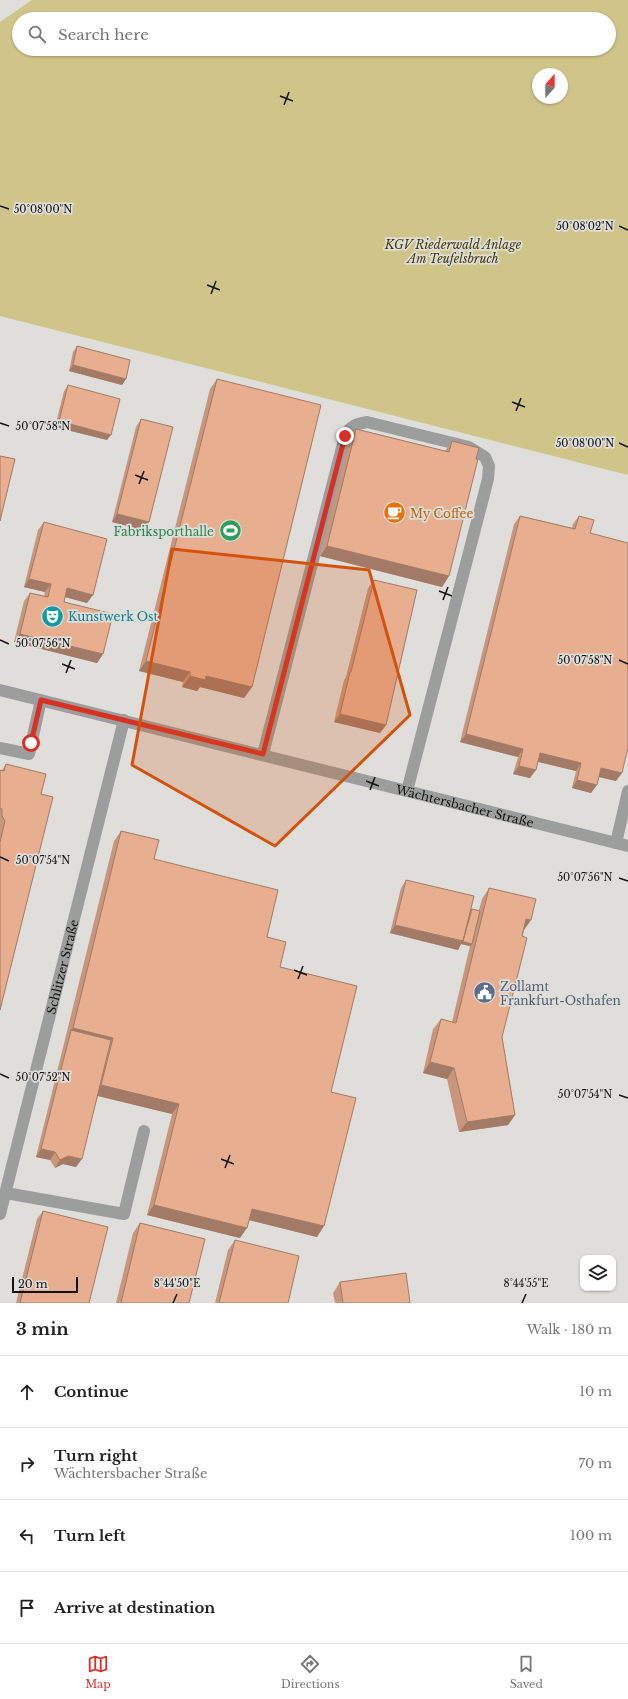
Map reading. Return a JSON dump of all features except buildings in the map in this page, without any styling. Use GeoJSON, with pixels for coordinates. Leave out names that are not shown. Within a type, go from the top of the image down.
{"type":"FeatureCollection","features":[{"type":"Feature","properties":{"kind":"street"},"geometry":{"type":"LineString","coordinates":[[263,754],[345,436],[349,428],[356,424],[367,422],[469,447],[485,457],[489,466],[488,479],[407,791]]}},
{"type":"Feature","properties":{"kind":"street","name":"Wächtersbacher Straße"},"geometry":{"type":"LineString","coordinates":[[0,690],[263,754],[628,846]]}},
{"type":"Feature","properties":{"kind":"street"},"geometry":{"type":"LineString","coordinates":[[0,748],[29,754],[41,700]]}},
{"type":"Feature","properties":{"kind":"street","name":"Schlitzer Straße"},"geometry":{"type":"LineString","coordinates":[[0,1214],[124,720]]}},
{"type":"Feature","properties":{"kind":"street"},"geometry":{"type":"LineString","coordinates":[[616,843],[628,791]]}},
{"type":"Feature","properties":{"kind":"street"},"geometry":{"type":"LineString","coordinates":[[6,1193],[124,1214],[144,1131]]}},
{"type":"Feature","properties":{"kind":"highlighted area"},"geometry":{"type":"Polygon","coordinates":[[[172,549],[369,570],[410,715],[275,846],[132,765],[172,549]]]}},
{"type":"Feature","properties":{"kind":"green space","name":"KGV Riederwald Anlage Am Teufelsbruch"},"geometry":{"type":"Polygon","coordinates":[[[32,0],[628,0],[628,475],[0,316],[0,22],[12,14],[12,56],[616,56],[616,12],[15,12],[32,0]]]}},
{"type":"Feature","properties":{"kind":"place","name":"My Coffee"},"geometry":{"type":"Point","coordinates":[395,513]}},
{"type":"Feature","properties":{"kind":"place","name":"Fabriksporthalle"},"geometry":{"type":"Point","coordinates":[230,531]}},
{"type":"Feature","properties":{"kind":"place","name":"Kunstwerk Ost"},"geometry":{"type":"Point","coordinates":[52,616]}},
{"type":"Feature","properties":{"kind":"place","name":"Zollamt Frankfurt-Osthafen"},"geometry":{"type":"Point","coordinates":[484,993]}},
{"type":"Feature","properties":{"kind":"route"},"geometry":{"type":"LineString","coordinates":[[31,743],[41,700],[241,750],[263,754],[345,436]]}}]}
